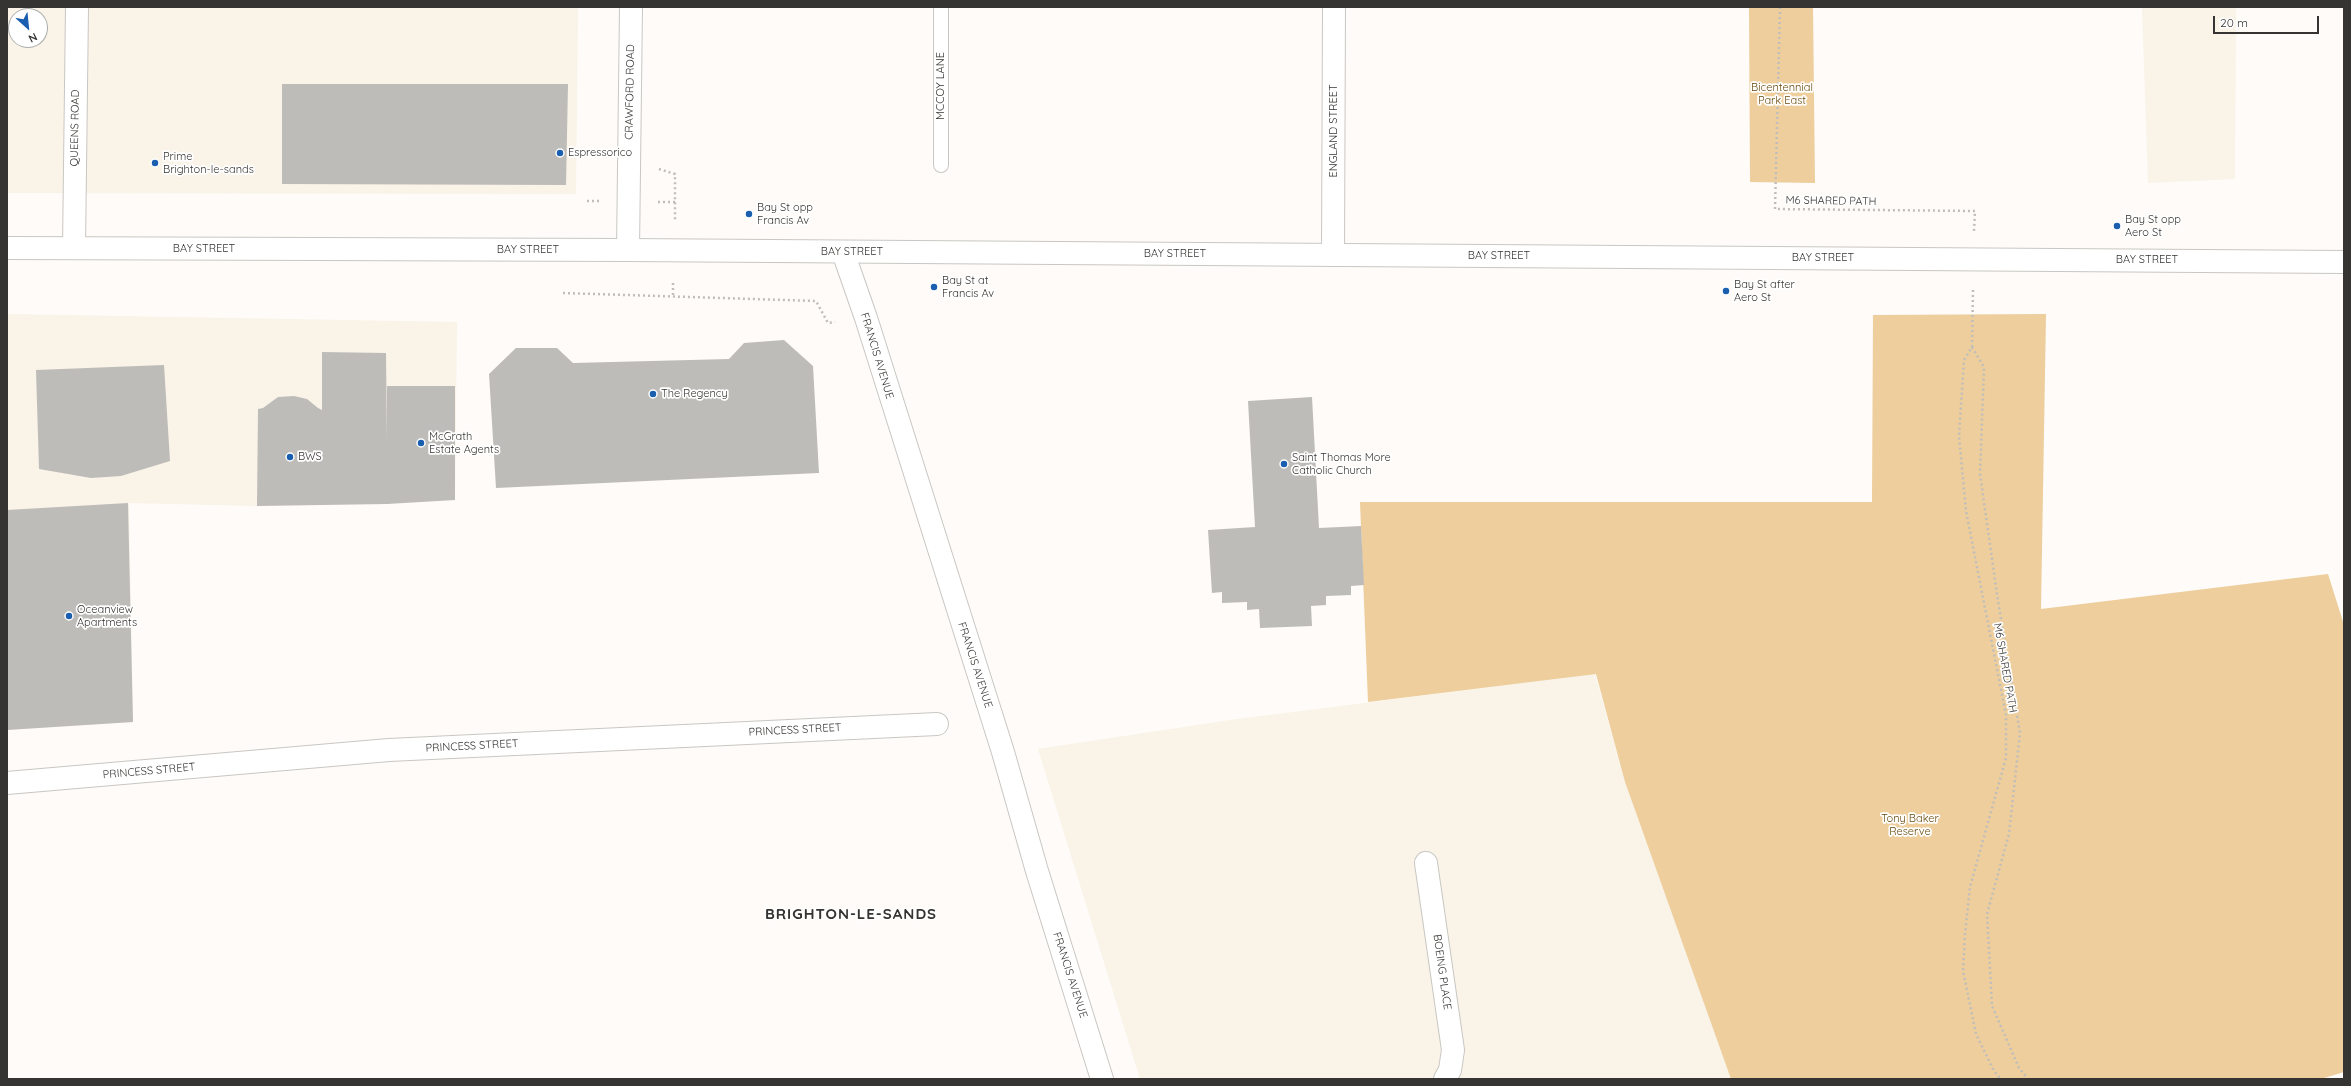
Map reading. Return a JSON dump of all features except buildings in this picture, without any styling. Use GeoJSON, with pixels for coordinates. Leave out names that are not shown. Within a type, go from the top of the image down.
{"type":"FeatureCollection","features":[{"type":"Feature","properties":{"kind":"street","name":"QUEENS ROAD"},"geometry":{"type":"LineString","coordinates":[[74,248],[77,7]]}},
{"type":"Feature","properties":{"kind":"street","name":"CRAWFORD ROAD"},"geometry":{"type":"LineString","coordinates":[[628,250],[631,7]]}},
{"type":"Feature","properties":{"kind":"street","name":"ENGLAND STREET"},"geometry":{"type":"LineString","coordinates":[[1333,255],[1334,7]]}},
{"type":"Feature","properties":{"kind":"street","name":"BAY STREET"},"geometry":{"type":"LineString","coordinates":[[7,248],[628,250],[2344,262]]}},
{"type":"Feature","properties":{"kind":"street","name":"FRANCIS AVENUE"},"geometry":{"type":"LineString","coordinates":[[843,252],[866,318],[1003,752],[1037,871],[1102,1079]]}},
{"type":"Feature","properties":{"kind":"street","name":"PRINCESS STREET"},"geometry":{"type":"LineString","coordinates":[[7,783],[389,750],[937,724]]}},
{"type":"Feature","properties":{"kind":"street","name":"BOEING PLACE"},"geometry":{"type":"LineString","coordinates":[[1426,863],[1453,1050],[1450,1070],[1445,1079]]}},
{"type":"Feature","properties":{"kind":"lane","name":"MCCOY LANE"},"geometry":{"type":"LineString","coordinates":[[941,7],[941,165]]}},
{"type":"Feature","properties":{"kind":"path","name":"M6 SHARED PATH"},"geometry":{"type":"LineString","coordinates":[[1780,7],[1775,209],[1975,211],[1974,230]]}},
{"type":"Feature","properties":{"kind":"path"},"geometry":{"type":"LineString","coordinates":[[675,174],[675,202]]}},
{"type":"Feature","properties":{"kind":"path","name":"M6 SHARED PATH"},"geometry":{"type":"LineString","coordinates":[[1973,291],[1972,347],[1964,360],[1959,436],[1966,511],[2006,715],[2006,758],[1970,887],[1963,971],[1976,1034],[1994,1071],[2001,1079]]}},
{"type":"Feature","properties":{"kind":"path"},"geometry":{"type":"LineString","coordinates":[[562,293],[816,301],[828,323],[866,318]]}},
{"type":"Feature","properties":{"kind":"path","name":"M6 SHARED PATH"},"geometry":{"type":"LineString","coordinates":[[1972,347],[1984,367],[1980,474],[2020,733],[2009,834],[1986,914],[1992,1006],[2019,1068],[2028,1079]]}},
{"type":"Feature","properties":{"kind":"shaded area"},"geometry":{"type":"Polygon","coordinates":[[[7,7],[578,7],[576,194],[7,193],[7,7]]]}},
{"type":"Feature","properties":{"kind":"shaded area"},"geometry":{"type":"Polygon","coordinates":[[[2142,7],[2236,7],[2235,179],[2148,183],[2142,7]]]}},
{"type":"Feature","properties":{"kind":"shaded area"},"geometry":{"type":"Polygon","coordinates":[[[7,314],[457,322],[455,500],[257,506],[129,503],[133,722],[7,730],[7,314]]]}},
{"type":"Feature","properties":{"kind":"shaded area"},"geometry":{"type":"Polygon","coordinates":[[[1595,674],[1625,782],[1731,1079],[1140,1079],[1038,749],[1230,720],[1595,674]]]}},
{"type":"Feature","properties":{"kind":"green space","name":"Bicentennial Park East"},"geometry":{"type":"Polygon","coordinates":[[[1749,7],[1813,7],[1815,183],[1750,182],[1749,7]]]}},
{"type":"Feature","properties":{"kind":"green space","name":"Tony Baker Reserve"},"geometry":{"type":"Polygon","coordinates":[[[2046,314],[2041,609],[2328,574],[2344,625],[2344,1072],[2321,1079],[1731,1079],[1625,782],[1596,674],[1368,702],[1360,502],[1872,502],[1873,315],[2046,314]]]}},
{"type":"Feature","properties":{"kind":"place","name":"Espressorico"},"geometry":{"type":"Point","coordinates":[560,153]}},
{"type":"Feature","properties":{"kind":"place","name":"Prime Brighton-le-sands"},"geometry":{"type":"Point","coordinates":[155,163]}},
{"type":"Feature","properties":{"kind":"place","name":"Bay St opp Francis Av"},"geometry":{"type":"Point","coordinates":[749,214]}},
{"type":"Feature","properties":{"kind":"place","name":"Bay St opp Aero St"},"geometry":{"type":"Point","coordinates":[2117,226]}},
{"type":"Feature","properties":{"kind":"place","name":"Bay St at Francis Av"},"geometry":{"type":"Point","coordinates":[934,287]}},
{"type":"Feature","properties":{"kind":"place","name":"Bay St after Aero St"},"geometry":{"type":"Point","coordinates":[1726,291]}},
{"type":"Feature","properties":{"kind":"place","name":"The Regency"},"geometry":{"type":"Point","coordinates":[653,394]}},
{"type":"Feature","properties":{"kind":"place","name":"McGrath Estate Agents"},"geometry":{"type":"Point","coordinates":[421,443]}},
{"type":"Feature","properties":{"kind":"place","name":"BWS"},"geometry":{"type":"Point","coordinates":[290,457]}},
{"type":"Feature","properties":{"kind":"place","name":"Saint Thomas More Catholic Church"},"geometry":{"type":"Point","coordinates":[1284,464]}},
{"type":"Feature","properties":{"kind":"place","name":"Oceanview Apartments"},"geometry":{"type":"Point","coordinates":[69,616]}},
{"type":"Feature","properties":{"kind":"district","name":"BRIGHTON-LE-SANDS"},"geometry":{"type":"Point","coordinates":[851,914]}}]}
